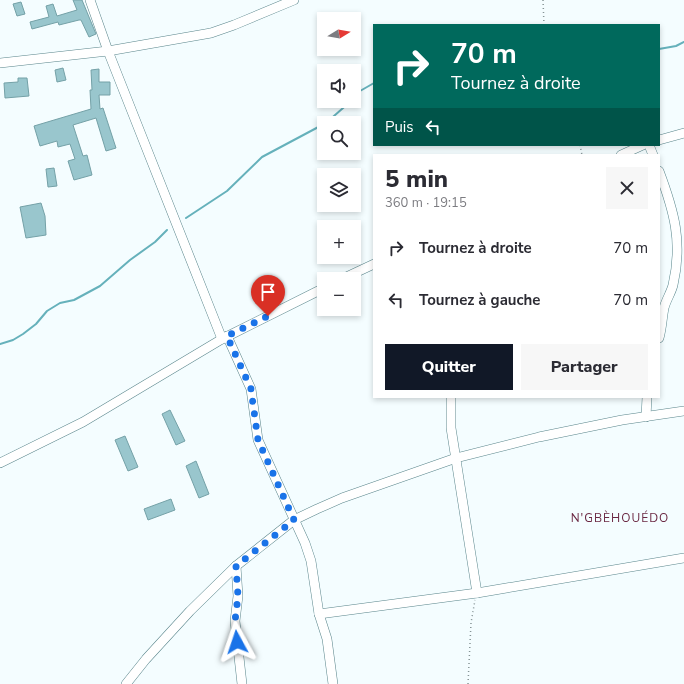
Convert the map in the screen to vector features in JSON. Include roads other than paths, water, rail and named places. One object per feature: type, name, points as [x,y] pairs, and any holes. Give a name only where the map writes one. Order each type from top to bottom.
[{"type":"street","points":[[90,0],[108,51],[224,337],[251,389],[258,440],[305,543],[311,562],[319,614],[327,639],[333,684]]},
{"type":"street","points":[[0,63],[108,51],[211,33],[294,0]]},
{"type":"street","points":[[660,140],[684,133]]},
{"type":"street","points":[[623,154],[641,146]]},
{"type":"street","points":[[660,174],[677,228],[678,240],[674,283],[664,309],[663,325],[660,335]]},
{"type":"street","points":[[357,272],[373,264]]},
{"type":"street","points":[[0,463],[83,422],[224,337],[317,291]]},
{"type":"street","points":[[451,398],[450,412],[456,458],[477,593]]},
{"type":"street","points":[[646,416],[647,398]]},
{"type":"street","points":[[126,684],[146,659],[185,616],[236,566],[294,520],[342,498],[456,458],[539,437],[646,416],[684,411]]},
{"type":"street","points":[[319,614],[477,593],[684,558]]},
{"type":"street","points":[[236,566],[238,596],[235,621],[242,684]]},
{"type":"waterway","points":[[660,49],[676,46],[684,42]]},
{"type":"waterway","points":[[361,90],[373,84]]},
{"type":"waterway","points":[[334,116],[343,108]]},
{"type":"waterway","points":[[186,218],[227,191],[262,157],[317,128]]},
{"type":"waterway","points":[[0,344],[13,340],[23,334],[36,324],[47,311],[60,303],[74,300],[100,286],[130,260],[155,242],[167,230]]},
{"type":"district","name":"N'GBÈHOUÉDO","points":[[620,518]]}]
